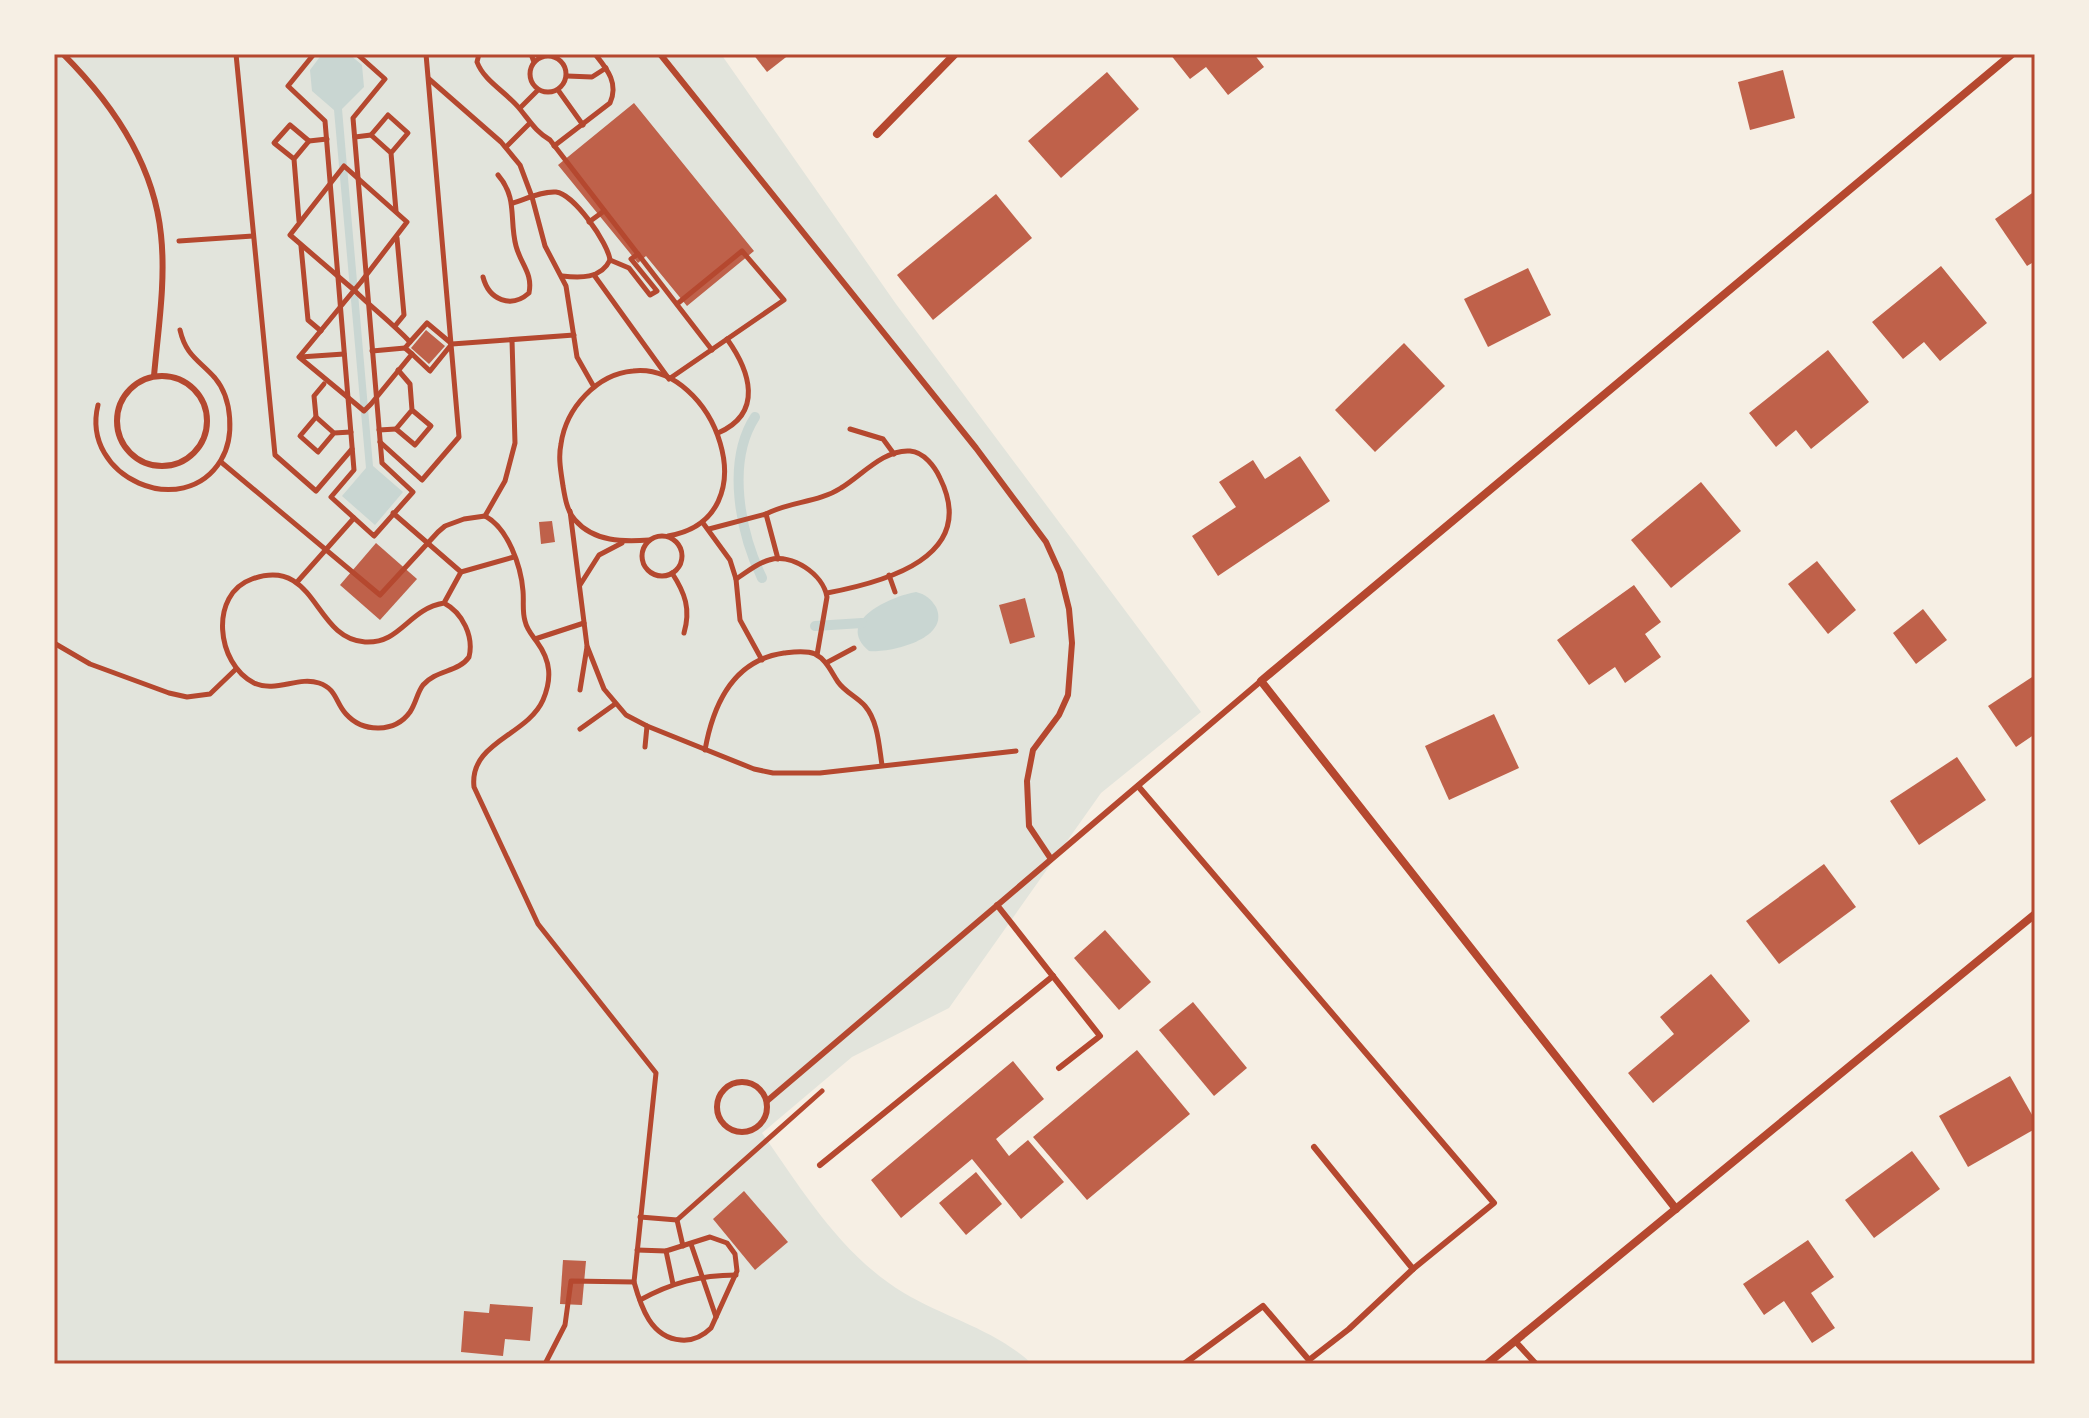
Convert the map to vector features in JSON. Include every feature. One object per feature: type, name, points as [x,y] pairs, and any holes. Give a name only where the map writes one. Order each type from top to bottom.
[{"type":"street","points":[[877,134],[955,54]]},
{"type":"street","points":[[1676,1209],[1261,681],[2012,54]]},
{"type":"street","points":[[1487,1364],[2035,914]]},
{"type":"lane","points":[[63,54],[112,111],[143,163],[151,186],[162,237],[154,376]]},
{"type":"lane","points":[[660,54],[976,448],[1046,542],[1060,573],[1069,609],[1073,667],[1068,695],[1059,715],[1033,750],[1027,781],[1029,826],[1051,859]]},
{"type":"lane","points":[[154,376],[169,376],[195,390],[207,417],[206,432],[191,457],[163,467],[148,465],[135,458],[124,447],[118,433],[120,403],[140,381],[154,376]]},
{"type":"lane","points":[[767,1101],[757,1086],[750,1082],[734,1082],[717,1099],[717,1115],[727,1128],[753,1130],[765,1118],[767,1101],[1261,681]]},
{"type":"lane","points":[[1138,786],[1494,1203],[1413,1269],[1349,1329],[1308,1362],[1263,1306],[1184,1364]]},
{"type":"lane","points":[[997,905],[1100,1036],[1059,1068]]},
{"type":"lane","points":[[820,1165],[1053,976]]},
{"type":"lane","points":[[1314,1147],[1413,1269]]},
{"type":"lane","points":[[1515,1341],[1536,1364]]},
{"type":"path","points":[[236,54],[275,455],[316,491],[352,449]]},
{"type":"path","points":[[314,54],[288,86],[325,121],[327,139],[354,470],[331,497],[374,536],[413,492],[382,463],[353,118],[385,79],[357,54]]},
{"type":"path","points":[[380,442],[422,480],[459,437],[426,54]]},
{"type":"path","points":[[479,54],[477,62],[480,71],[520,108],[529,124],[554,146],[712,350]]},
{"type":"path","points":[[531,54],[534,62],[530,76],[538,90],[545,93],[558,89],[567,76],[564,65],[555,57],[542,56],[534,62]]},
{"type":"path","points":[[554,146],[604,110],[614,94],[610,74],[595,54]]},
{"type":"path","points":[[567,76],[592,77],[606,68]]},
{"type":"path","points":[[428,78],[506,147],[520,165],[545,246],[566,286],[577,357],[594,387]]},
{"type":"path","points":[[558,89],[583,125]]},
{"type":"path","points":[[520,108],[538,90]]},
{"type":"path","points":[[355,137],[371,135],[388,115],[408,133],[391,153]]},
{"type":"path","points":[[506,147],[529,124]]},
{"type":"path","points":[[294,159],[274,143],[290,125],[309,141]]},
{"type":"path","points":[[371,135],[391,153],[396,212]]},
{"type":"path","points":[[299,222],[294,159],[309,141],[327,139]]},
{"type":"path","points":[[299,357],[342,304],[354,290],[361,282],[407,222],[344,166],[290,235],[354,290],[395,326],[410,342]]},
{"type":"path","points":[[483,277],[488,290],[501,300],[516,302],[529,293],[531,278],[515,243],[513,203],[509,189],[498,175]]},
{"type":"path","points":[[513,203],[546,193],[562,194],[575,203],[605,243],[610,260],[607,267],[594,275],[562,276]]},
{"type":"path","points":[[589,222],[604,211]]},
{"type":"path","points":[[178,241],[253,236]]},
{"type":"path","points":[[395,326],[404,315],[396,237]]},
{"type":"path","points":[[301,245],[308,320],[321,331]]},
{"type":"path","points":[[669,379],[784,300],[742,251],[677,304]]},
{"type":"path","points":[[610,260],[629,268],[650,295],[657,291],[631,259],[638,254]]},
{"type":"path","points":[[594,275],[669,379],[697,401],[718,433],[724,456],[723,479],[714,510],[703,523],[689,531],[649,540],[609,540],[591,532],[575,520],[570,511],[559,459],[562,434],[576,407],[594,387],[610,377],[635,370],[669,379]]},
{"type":"path","points":[[372,351],[405,348],[427,323],[452,344],[574,335]]},
{"type":"path","points":[[718,433],[736,422],[744,410],[748,395],[742,362],[727,339]]},
{"type":"path","points":[[485,516],[505,481],[515,443],[512,340]]},
{"type":"path","points":[[405,348],[430,371],[452,344]]},
{"type":"path","points":[[98,405],[95,429],[104,455],[121,474],[137,483],[166,489],[185,486],[206,476],[221,462],[229,434],[225,398],[215,378],[187,350]]},
{"type":"path","points":[[299,357],[344,354]]},
{"type":"path","points":[[299,357],[364,411],[412,354]]},
{"type":"path","points":[[396,429],[412,410],[410,384],[398,370]]},
{"type":"path","points":[[324,384],[314,396],[316,417],[334,433],[351,432]]},
{"type":"path","points":[[379,430],[396,429],[415,445],[431,426],[412,410]]},
{"type":"path","points":[[316,417],[300,436],[318,452],[334,433]]},
{"type":"path","points":[[850,429],[883,439],[894,454]]},
{"type":"path","points":[[709,529],[828,495],[894,454],[909,451],[926,458],[940,476],[950,511],[946,535],[936,550],[923,560],[864,585],[827,593]]},
{"type":"path","points":[[221,462],[380,595],[445,526],[485,516],[500,528],[514,557],[523,587],[527,629],[546,656],[550,672],[544,698],[525,724],[479,758],[474,774],[476,793],[538,924],[656,1073],[640,1217],[634,1282],[655,1328],[665,1337],[691,1340],[704,1335],[736,1275],[735,1254],[727,1243],[710,1237],[666,1251],[637,1250]]},
{"type":"path","points":[[570,511],[587,646],[604,689],[615,704],[626,715],[647,726],[742,766],[773,773],[820,773],[1033,750]]},
{"type":"path","points":[[393,513],[461,572]]},
{"type":"path","points":[[766,514],[778,559]]},
{"type":"path","points":[[298,581],[354,518]]},
{"type":"path","points":[[703,523],[726,551],[736,579],[740,620],[762,660]]},
{"type":"path","points":[[649,540],[641,557],[646,568],[658,576],[672,573],[682,557],[678,544],[668,536]]},
{"type":"path","points":[[579,587],[591,563],[599,555],[627,542]]},
{"type":"path","points":[[444,603],[456,612],[466,626],[471,643],[469,657],[425,683],[410,712],[388,728],[375,728],[355,721],[347,715],[332,689],[324,685],[306,681],[266,686],[254,683],[236,669],[230,659],[222,620],[226,602],[244,582],[263,576],[286,576],[298,581],[340,632],[364,642],[386,639],[401,630],[419,612],[444,603],[461,572],[514,557]]},
{"type":"path","points":[[736,579],[767,561],[778,559],[794,562],[811,571],[827,593],[817,655]]},
{"type":"path","points":[[672,573],[686,599],[688,621],[684,633]]},
{"type":"path","points":[[889,575],[895,592]]},
{"type":"path","points":[[535,639],[584,623]]},
{"type":"path","points":[[54,643],[90,664],[187,697],[210,694],[236,669]]},
{"type":"path","points":[[580,690],[587,646]]},
{"type":"path","points":[[826,663],[854,648]]},
{"type":"path","points":[[705,750],[712,715],[723,693],[741,673],[762,660],[793,652],[817,655],[839,683],[862,702],[872,716],[882,765]]},
{"type":"path","points":[[580,729],[615,704]]},
{"type":"path","points":[[645,747],[647,726]]},
{"type":"path","points":[[640,1217],[677,1220],[822,1091]]},
{"type":"path","points":[[677,1220],[684,1246]]},
{"type":"path","points":[[691,1244],[716,1317]]},
{"type":"path","points":[[666,1251],[673,1284]]},
{"type":"path","points":[[640,1300],[673,1284],[701,1277],[736,1275]]},
{"type":"path","points":[[545,1364],[565,1325],[571,1281],[634,1282]]},
{"type":"shaded area","points":[[54,54],[721,54],[896,304],[1201,712],[1101,793],[949,1008],[852,1057],[762,1133],[842,1241],[881,1278],[920,1302],[1003,1342],[1032,1364],[54,1364]]},
{"type":"shaded area","points":[[322,54],[349,54],[362,65],[364,87],[342,109],[373,466],[403,492],[375,525],[342,496],[366,468],[334,110],[312,91],[310,70]]},
{"type":"shaded area","points":[[916,592],[928,597],[936,607],[938,618],[935,628],[916,642],[869,651],[860,640],[858,630],[862,620],[881,605]]},
{"type":"building","points":[[753,54],[790,54],[767,72]]},
{"type":"building","points":[[1170,54],[1254,54],[1264,67],[1228,95],[1206,67],[1190,79]]},
{"type":"building","points":[[1783,70],[1795,118],[1750,130],[1738,82]]},
{"type":"building","points":[[1107,72],[1139,109],[1061,178],[1028,141]]},
{"type":"building","points":[[634,103],[754,251],[687,306],[646,256],[638,263],[558,165]]},
{"type":"building","points":[[2035,191],[2035,261],[2027,266],[1995,219]]},
{"type":"building","points":[[996,194],[1032,238],[933,320],[897,275]]},
{"type":"building","points":[[1941,266],[1987,323],[1940,361],[1924,342],[1903,359],[1872,322]]},
{"type":"building","points":[[1528,268],[1551,315],[1488,347],[1464,299]]},
{"type":"building","points":[[426,330],[445,346],[429,364],[411,348]]},
{"type":"building","points":[[1404,343],[1445,386],[1375,452],[1335,410]]},
{"type":"building","points":[[1828,350],[1869,402],[1811,449],[1796,430],[1776,447],[1749,413]]},
{"type":"building","points":[[1300,456],[1330,501],[1218,576],[1192,536],[1236,507],[1219,482],[1253,460],[1265,479]]},
{"type":"building","points":[[1701,482],[1741,531],[1671,588],[1631,540]]},
{"type":"building","points":[[552,521],[555,542],[541,544],[539,522]]},
{"type":"building","points":[[376,543],[417,579],[380,620],[340,585]]},
{"type":"building","points":[[1817,561],[1856,610],[1828,634],[1788,584]]},
{"type":"building","points":[[1634,585],[1661,622],[1645,634],[1661,657],[1625,683],[1615,667],[1589,685],[1557,640]]},
{"type":"building","points":[[1025,598],[1035,637],[1010,644],[999,605]]},
{"type":"building","points":[[1923,609],[1947,640],[1916,664],[1893,633]]},
{"type":"building","points":[[2035,675],[2035,734],[2016,747],[1988,706]]},
{"type":"building","points":[[1494,714],[1519,768],[1449,800],[1425,746]]},
{"type":"building","points":[[1957,757],[1986,800],[1919,845],[1890,801]]},
{"type":"building","points":[[1824,864],[1856,907],[1779,964],[1746,921]]},
{"type":"building","points":[[1105,930],[1151,982],[1119,1010],[1074,958]]},
{"type":"building","points":[[1711,974],[1750,1021],[1653,1103],[1628,1073],[1674,1034],[1660,1017]]},
{"type":"building","points":[[1193,1002],[1247,1068],[1214,1096],[1159,1030]]},
{"type":"building","points":[[1137,1050],[1190,1114],[1087,1200],[1033,1137]]},
{"type":"building","points":[[1013,1061],[1044,1099],[996,1139],[1009,1156],[1028,1140],[1064,1182],[1021,1219],[972,1159],[901,1218],[871,1180]]},
{"type":"building","points":[[2010,1076],[2035,1120],[2035,1129],[1968,1167],[1939,1116]]},
{"type":"building","points":[[1912,1151],[1940,1189],[1874,1238],[1845,1200]]},
{"type":"building","points":[[976,1172],[1002,1204],[966,1235],[939,1203]]},
{"type":"building","points":[[744,1191],[788,1242],[755,1270],[713,1219]]},
{"type":"building","points":[[1808,1240],[1834,1277],[1811,1293],[1835,1328],[1812,1343],[1784,1301],[1764,1315],[1743,1284]]},
{"type":"building","points":[[563,1260],[586,1261],[582,1305],[560,1304]]},
{"type":"building","points":[[490,1304],[533,1307],[530,1341],[505,1339],[503,1356],[461,1352],[464,1311],[489,1313]]},
{"type":"waterway","points":[[755,417],[741,455],[739,497],[742,519],[762,578]]},
{"type":"waterway","points":[[815,626],[862,623]]}]
